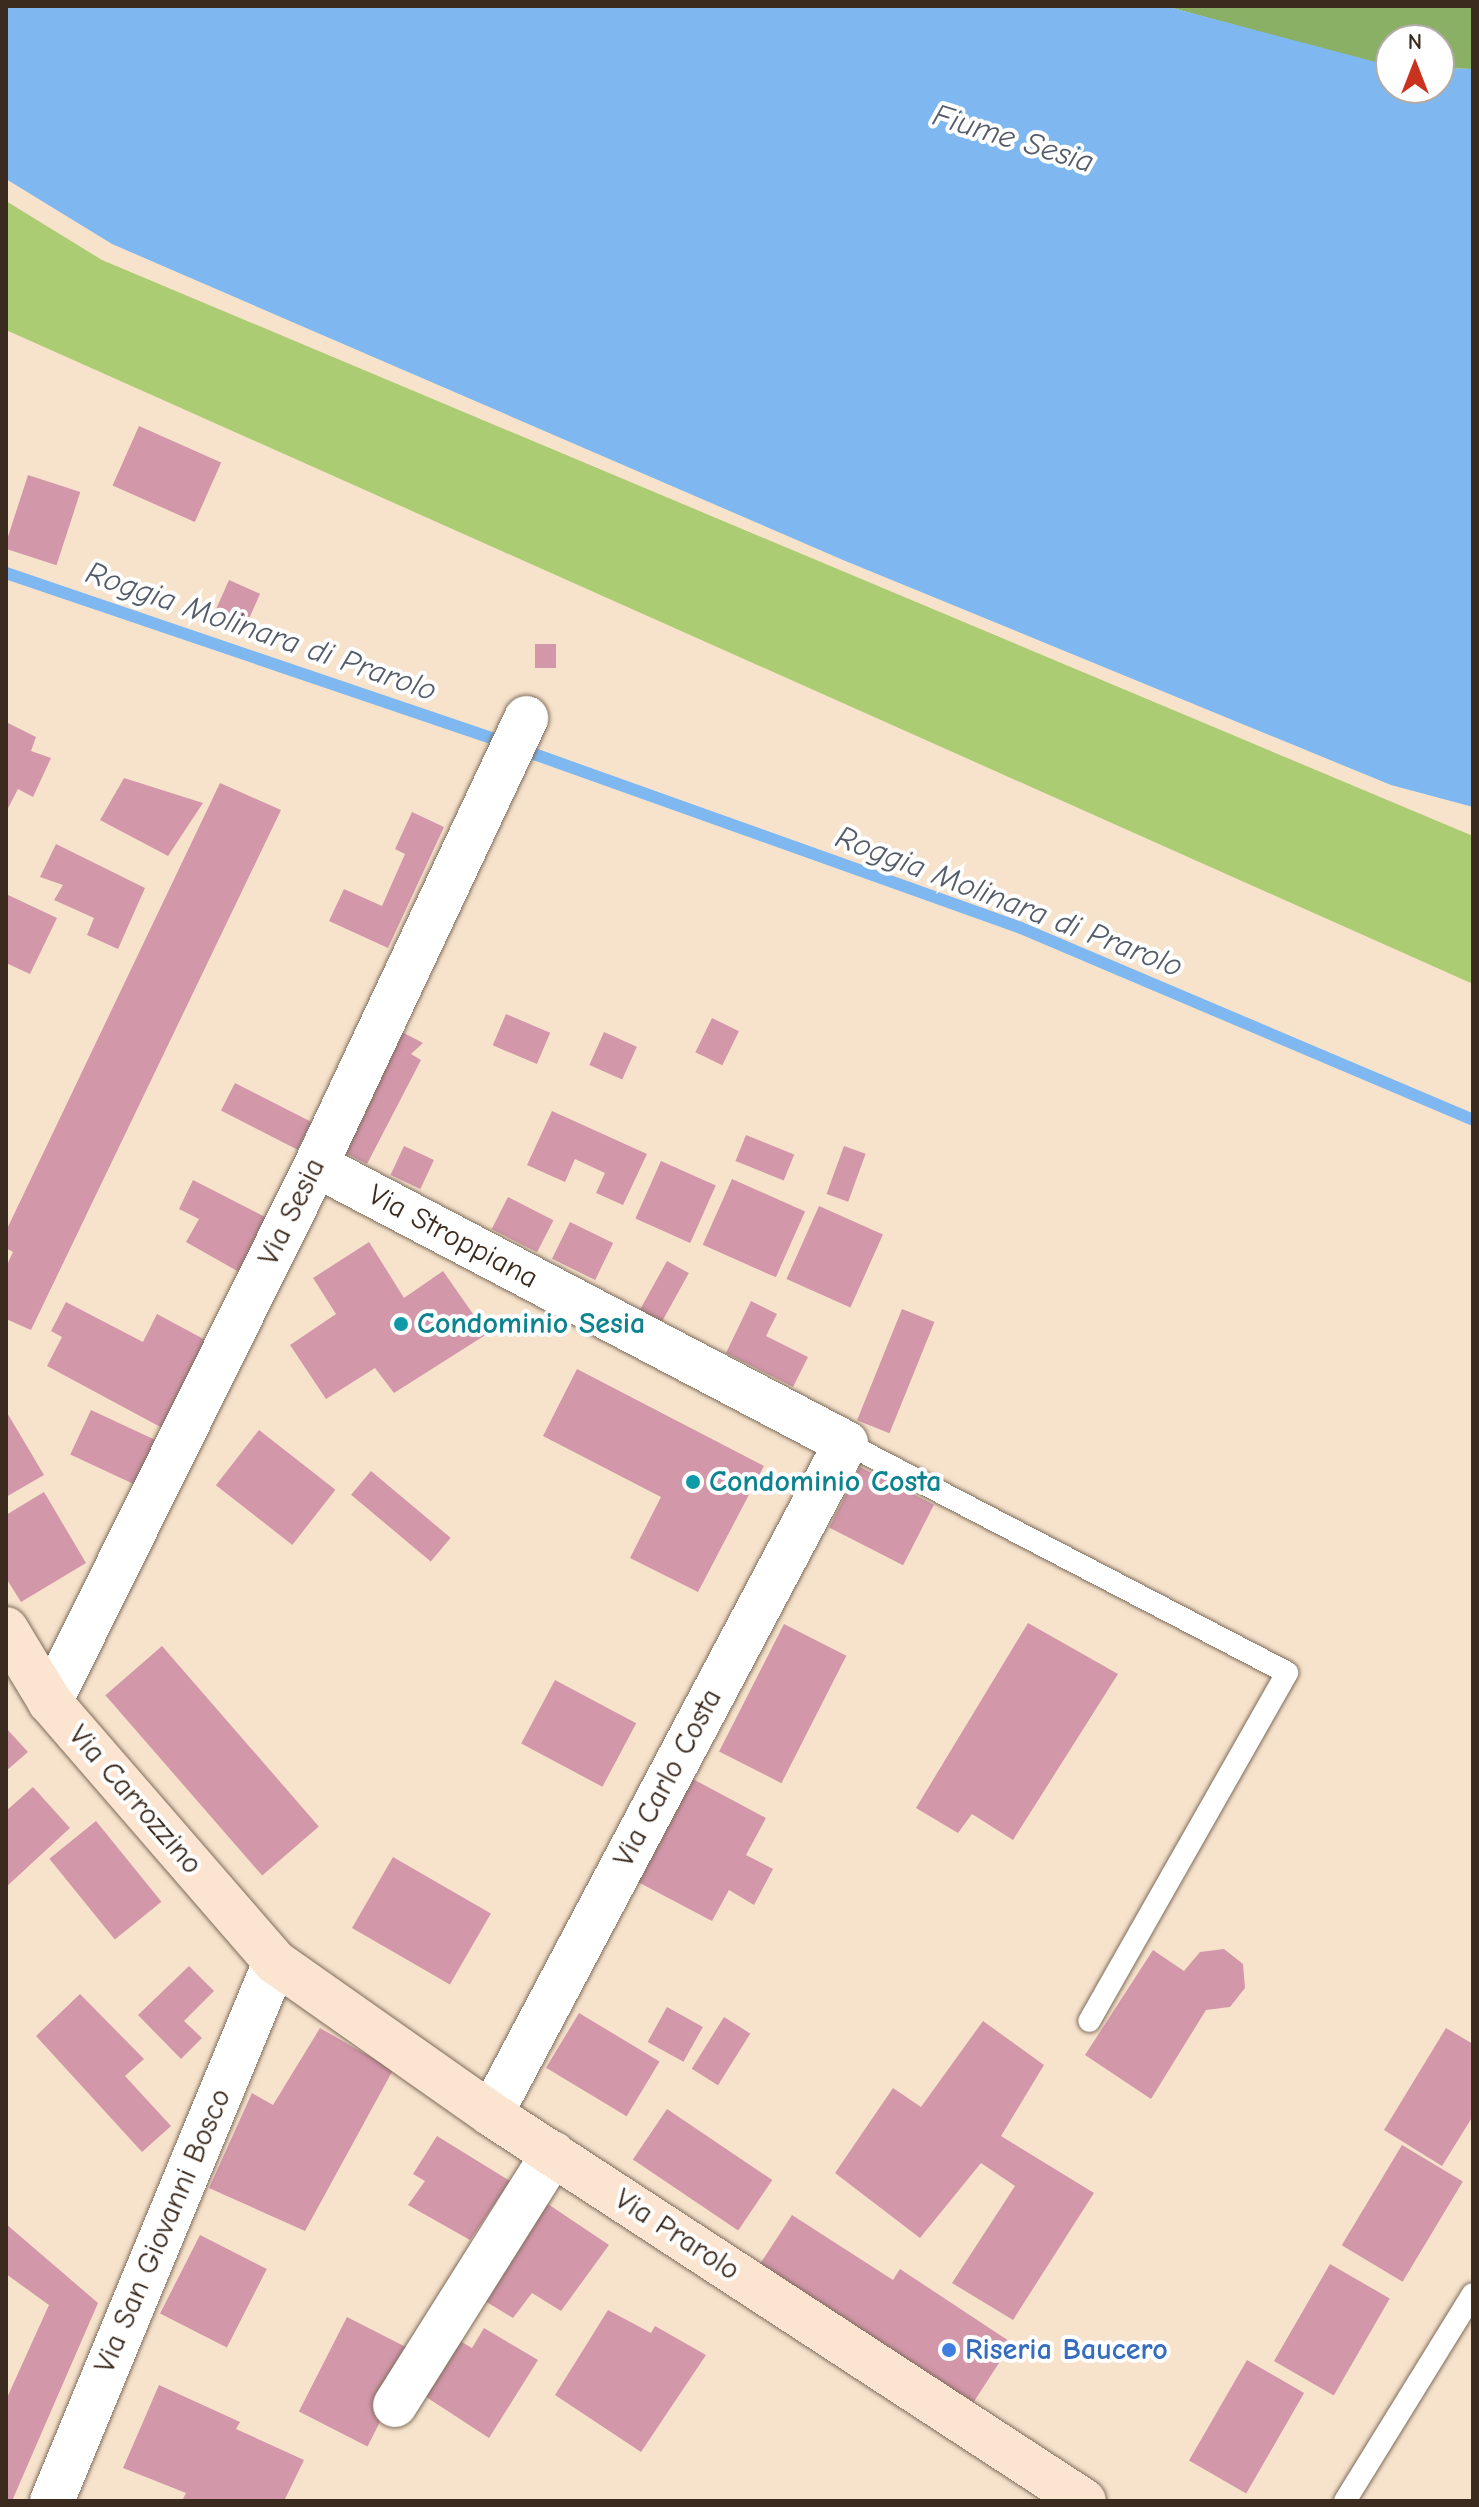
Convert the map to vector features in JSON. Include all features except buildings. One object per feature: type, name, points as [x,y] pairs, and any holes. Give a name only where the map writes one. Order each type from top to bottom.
[{"type":"street","name":"Via Sesia","points":[[50,1702],[316,1165],[526,718]]},
{"type":"street","name":"Via Stroppiana","points":[[316,1165],[846,1443]]},
{"type":"street","name":"Via Carlo Costa","points":[[491,2114],[846,1443]]},
{"type":"street","name":"Via Carrozzino","points":[[6,1629],[50,1702],[275,1962]]},
{"type":"street","name":"Via Prarolo","points":[[275,1962],[491,2114],[1084,2501]]},
{"type":"street","name":"Via San Giovanni Bosco","points":[[52,2501],[275,1962]]},
{"type":"street","points":[[395,2405],[553,2154]]},
{"type":"lane","points":[[846,1443],[1287,1673],[1089,2021]]},
{"type":"lane","points":[[1345,2501],[1473,2294]]},
{"type":"green space","points":[[1165,6],[1473,6],[1473,69],[1455,68],[1455,24],[1375,24],[1375,63]]},
{"type":"green space","points":[[6,201],[102,260],[1473,836],[1473,984],[6,330]]},
{"type":"water","name":"Fiume Sesia","points":[[6,6],[1165,6],[1375,62],[1375,104],[1455,104],[1455,68],[1473,69],[1473,807],[1391,785],[843,560],[112,244],[6,179]]},
{"type":"waterway","name":"Roggia Molinara di Prarolo","points":[[6,573],[500,741]]},
{"type":"waterway","name":"Roggia Molinara di Prarolo","points":[[520,749],[1021,928],[1473,1120]]},
{"type":"place","name":"Condominio Sesia","points":[[401,1324]]},
{"type":"place","name":"Condominio Costa","points":[[693,1482]]},
{"type":"place","name":"Riseria Baucero","points":[[949,2350]]}]
